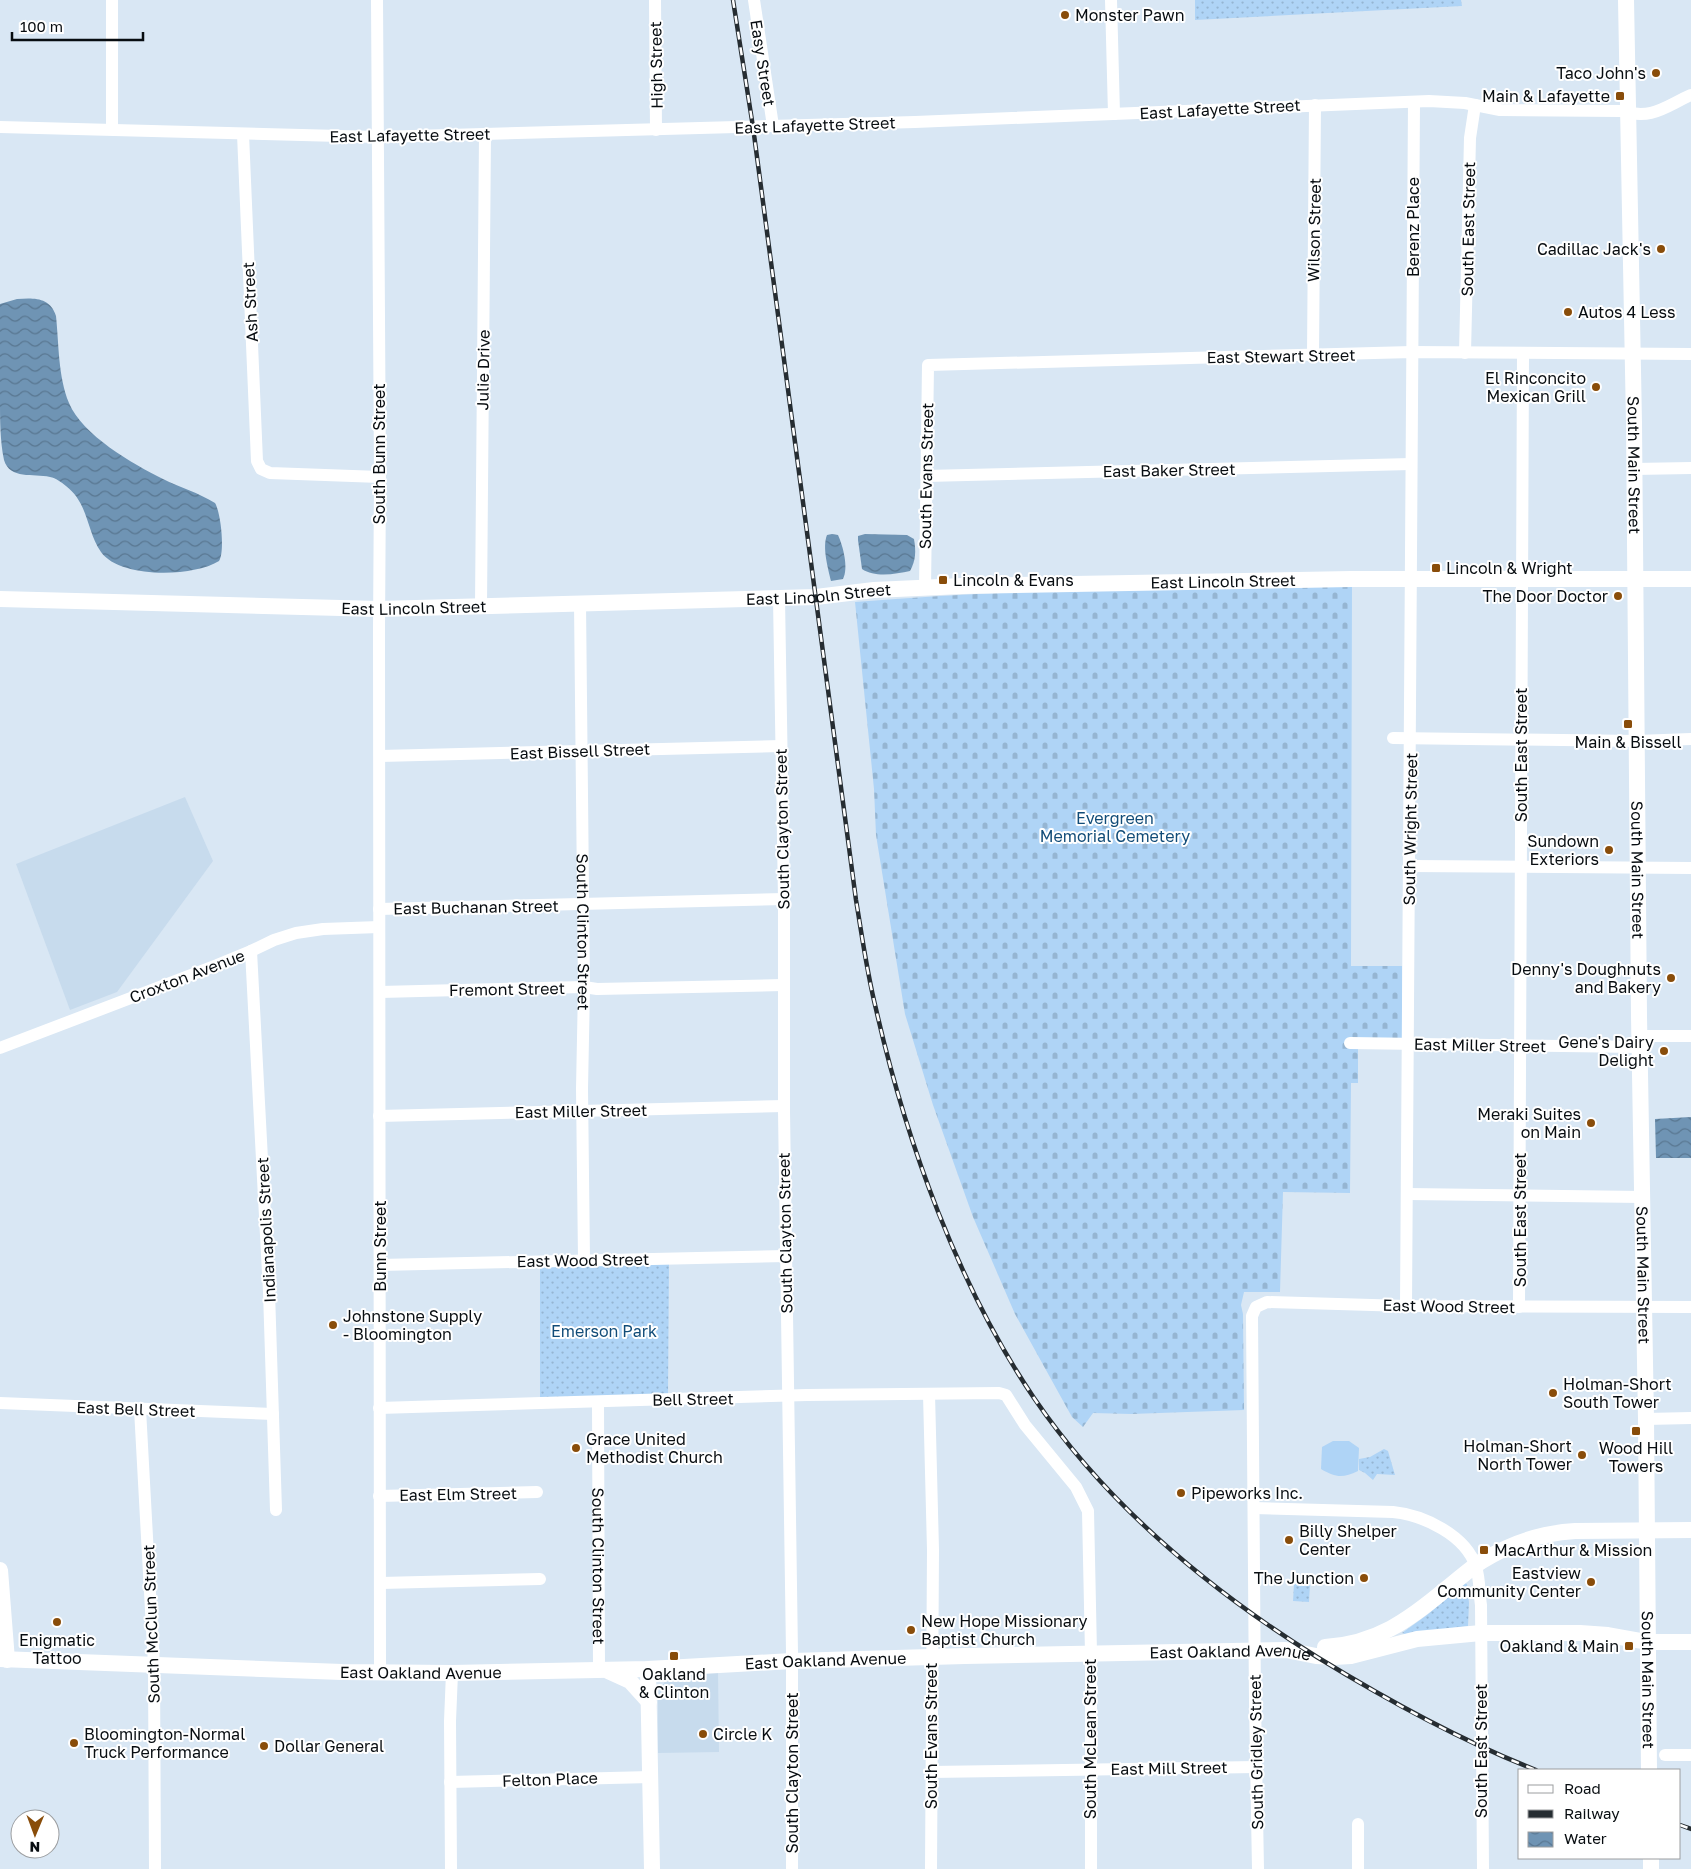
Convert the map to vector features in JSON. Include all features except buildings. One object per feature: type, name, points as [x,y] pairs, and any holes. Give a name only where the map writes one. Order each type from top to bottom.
[{"type":"main road","name":"South Main Street","points":[[1626,0],[1633,355],[1647,1647],[1650,1769]]},
{"type":"main road","name":"East Lincoln Street","points":[[0,599],[379,609],[816,597],[874,590],[962,586],[1412,578],[1691,578]]},
{"type":"main road","points":[[1286,1650],[1342,1646],[1378,1635],[1417,1614],[1476,1565],[1521,1541],[1546,1534],[1575,1531],[1691,1530]]},
{"type":"main road","points":[[0,1570],[3,1660]]},
{"type":"main road","name":"East Oakland Avenue","points":[[3,1660],[380,1673],[452,1673],[648,1669],[792,1661],[1091,1653],[1286,1650],[1316,1656],[1351,1656],[1417,1639],[1481,1633],[1580,1633],[1647,1647],[1691,1642]]},
{"type":"main road","points":[[602,1669],[630,1681],[649,1702]]},
{"type":"main road","points":[[648,1669],[652,1869]]},
{"type":"street","points":[[112,0],[112,129]]},
{"type":"street","name":"South Bunn Street","points":[[377,0],[380,477],[379,909]]},
{"type":"street","name":"High Street","points":[[655,0],[656,130]]},
{"type":"street","name":"Easy Street","points":[[754,0],[773,126]]},
{"type":"street","points":[[1110,0],[1114,114]]},
{"type":"street","name":"East Lafayette Street","points":[[0,127],[378,137],[656,130],[1414,102],[1452,102],[1500,110],[1620,112],[1629,114],[1659,111],[1691,95]]},
{"type":"street","name":"Berenz Place","points":[[1412,352],[1414,102]]},
{"type":"street","name":"Wilson Street","points":[[1313,355],[1315,105]]},
{"type":"street","name":"South East Street","points":[[1465,353],[1470,138],[1475,105]]},
{"type":"street","name":"Ash Street","points":[[242,134],[257,460],[261,469],[270,473],[380,477]]},
{"type":"street","name":"Julie Drive","points":[[481,606],[485,134]]},
{"type":"street","name":"East Stewart Street","points":[[928,364],[1412,352],[1691,354]]},
{"type":"street","name":"South Wright Street","points":[[1406,1306],[1412,352]]},
{"type":"street","name":"South East Street","points":[[1520,1307],[1523,354]]},
{"type":"street","name":"South Evans Street","points":[[925,588],[928,364]]},
{"type":"street","name":"East Baker Street","points":[[926,476],[1411,464]]},
{"type":"street","points":[[1634,469],[1691,468]]},
{"type":"street","name":"South Clayton Street","points":[[780,598],[787,1397],[792,1661],[792,1869]]},
{"type":"street","name":"South Clinton Street","points":[[580,603],[584,987],[584,1260]]},
{"type":"street","points":[[1393,738],[1637,741],[1691,739]]},
{"type":"street","name":"East Bissell Street","points":[[380,756],[781,746]]},
{"type":"street","points":[[1409,866],[1691,868]]},
{"type":"street","name":"East Buchanan Street","points":[[379,909],[784,899]]},
{"type":"street","name":"Bunn Street","points":[[379,909],[380,1673]]},
{"type":"street","name":"Croxton Avenue","points":[[0,1048],[252,951],[274,940],[296,933],[323,929],[379,927]]},
{"type":"street","name":"Indianapolis Street","points":[[252,951],[269,1292],[276,1510]]},
{"type":"street","name":"Fremont Street","points":[[380,992],[783,985]]},
{"type":"street","name":"East Miller Street","points":[[1350,1043],[1520,1046],[1640,1042],[1691,1036]]},
{"type":"street","name":"East Miller Street","points":[[379,1116],[784,1106]]},
{"type":"street","points":[[1408,1194],[1642,1196]]},
{"type":"street","name":"East Wood Street","points":[[380,1265],[786,1256]]},
{"type":"street","name":"East Wood Street","points":[[1256,1307],[1267,1302],[1406,1306],[1691,1307]]},
{"type":"street","name":"South Gridley Street","points":[[1256,1307],[1252,1316],[1258,1869]]},
{"type":"street","name":"Bell Street","points":[[380,1408],[929,1394],[998,1393],[1006,1395]]},
{"type":"street","name":"South Evans Street","points":[[929,1394],[933,1550],[932,1869]]},
{"type":"street","name":"South McLean Street","points":[[1006,1395],[1025,1425],[1076,1487],[1088,1511],[1091,1653],[1091,1869]]},
{"type":"street","name":"South Clinton Street","points":[[598,1402],[602,1669]]},
{"type":"street","name":"East Bell Street","points":[[0,1403],[273,1414]]},
{"type":"street","name":"South McClun Street","points":[[140,1409],[154,1665],[155,1869]]},
{"type":"street","points":[[1646,1419],[1691,1418]]},
{"type":"street","name":"East Elm Street","points":[[380,1496],[537,1492]]},
{"type":"street","points":[[1254,1508],[1393,1512],[1412,1515],[1430,1521],[1446,1531],[1465,1550],[1476,1565]]},
{"type":"street","name":"South East Street","points":[[1476,1565],[1481,1605],[1482,1869]]},
{"type":"street","points":[[380,1583],[540,1579]]},
{"type":"street","points":[[451,1869],[452,1673]]},
{"type":"street","points":[[1665,1755],[1691,1755]]},
{"type":"street","name":"East Mill Street","points":[[931,1772],[1256,1767]]},
{"type":"street","name":"Felton Place","points":[[450,1782],[651,1777]]},
{"type":"street","points":[[1358,1824],[1358,1869]]},
{"type":"shaded area","points":[[185,797],[213,861],[117,992],[70,1010],[16,864]]},
{"type":"shaded area","points":[[718,1671],[719,1752],[658,1753],[658,1694],[664,1683],[667,1679],[680,1674]]},
{"type":"green space","points":[[1195,0],[1461,0],[1462,6],[1195,20]]},
{"type":"green space","name":"Evergreen Memorial Cemetery","points":[[1352,585],[1351,966],[1402,966],[1402,1038],[1358,1038],[1358,1083],[1351,1083],[1350,1193],[1283,1192],[1280,1292],[1244,1292],[1241,1305],[1243,1314],[1244,1410],[1131,1414],[1093,1413],[1083,1427],[1072,1417],[1015,1314],[973,1217],[933,1105],[905,1014],[876,835],[874,789],[855,602],[1041,591]]},
{"type":"green space","name":"Emerson Park","points":[[669,1263],[668,1395],[540,1398],[540,1267]]},
{"type":"green space","points":[[1333,1441],[1349,1441],[1359,1448],[1358,1471],[1340,1476],[1321,1469],[1322,1447]]},
{"type":"green space","points":[[1384,1449],[1388,1451],[1395,1475],[1377,1474],[1373,1480],[1359,1470],[1359,1459],[1370,1457]]},
{"type":"green space","points":[[1464,1583],[1467,1584],[1469,1603],[1468,1626],[1402,1633],[1427,1615]]},
{"type":"green space","points":[[1294,1584],[1310,1584],[1309,1602],[1293,1601]]},
{"type":"water","points":[[17,299],[41,300],[50,305],[53,310],[56,316],[65,393],[76,415],[85,426],[110,447],[137,465],[215,503],[222,532],[222,550],[219,561],[193,570],[158,573],[124,567],[110,561],[96,544],[79,501],[66,486],[52,478],[11,471],[7,466],[4,460],[0,430],[0,304]]},
{"type":"water","points":[[865,534],[907,535],[914,539],[915,555],[910,571],[892,574],[873,574],[862,569],[858,536]]},
{"type":"water","points":[[827,535],[838,535],[840,540],[845,557],[845,574],[843,579],[831,581],[825,545]]},
{"type":"water","points":[[1691,1117],[1691,1158],[1656,1158],[1655,1119]]},
{"type":"railway","points":[[733,0],[753,127],[856,900],[867,968],[888,1059],[919,1161],[959,1261],[981,1309],[1034,1398],[1094,1474],[1162,1542],[1237,1603],[1317,1657],[1370,1689],[1451,1732],[1534,1769]]},
{"type":"railway","points":[[1681,1825],[1691,1829]]},
{"type":"place","name":"Monster Pawn","points":[[1065,15]]},
{"type":"place","name":"Taco John's","points":[[1656,73]]},
{"type":"place","name":"Main & Lafayette","points":[[1620,96]]},
{"type":"place","name":"Cadillac Jack's","points":[[1661,249]]},
{"type":"place","name":"Autos 4 Less","points":[[1568,312]]},
{"type":"place","name":"El Rinconcito Mexican Grill","points":[[1596,387]]},
{"type":"place","name":"Lincoln & Wright","points":[[1436,568]]},
{"type":"place","name":"Lincoln & Evans","points":[[943,580]]},
{"type":"place","name":"The Door Doctor","points":[[1618,596]]},
{"type":"place","name":"Main & Bissell","points":[[1628,724]]},
{"type":"place","name":"Sundown Exteriors","points":[[1609,850]]},
{"type":"place","name":"Denny's Doughnuts and Bakery","points":[[1671,978]]},
{"type":"place","name":"Gene's Dairy Delight","points":[[1664,1051]]},
{"type":"place","name":"Meraki Suites on Main","points":[[1591,1123]]},
{"type":"place","name":"Johnstone Supply - Bloomington","points":[[333,1325]]},
{"type":"place","name":"Holman-Short South Tower","points":[[1553,1393]]},
{"type":"place","name":"Wood Hill Towers","points":[[1636,1431]]},
{"type":"place","name":"Grace United Methodist Church","points":[[576,1448]]},
{"type":"place","name":"Holman-Short North Tower","points":[[1582,1455]]},
{"type":"place","name":"Pipeworks Inc.","points":[[1181,1493]]},
{"type":"place","name":"Billy Shelper Center","points":[[1289,1540]]},
{"type":"place","name":"MacArthur & Mission","points":[[1484,1550]]},
{"type":"place","name":"The Junction","points":[[1364,1578]]},
{"type":"place","name":"Eastview Community Center","points":[[1591,1582]]},
{"type":"place","name":"Enigmatic Tattoo","points":[[57,1622]]},
{"type":"place","name":"New Hope Missionary Baptist Church","points":[[911,1630]]},
{"type":"place","name":"Oakland & Main","points":[[1629,1646]]},
{"type":"place","name":"Oakland & Clinton","points":[[674,1656]]},
{"type":"place","name":"Circle K","points":[[703,1734]]},
{"type":"place","name":"Bloomington-Normal Truck Performance","points":[[74,1743]]},
{"type":"place","name":"Dollar General","points":[[264,1746]]}]
